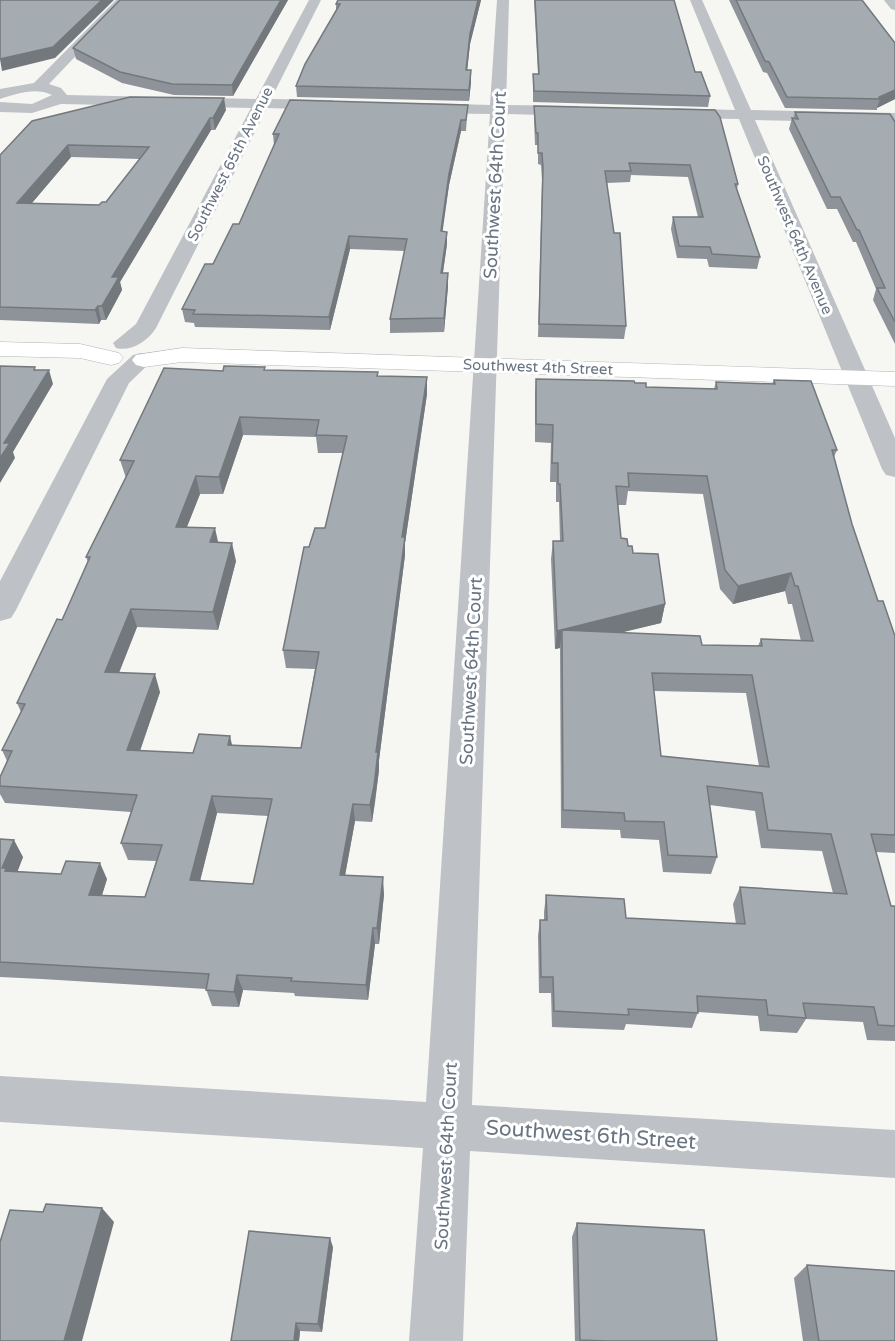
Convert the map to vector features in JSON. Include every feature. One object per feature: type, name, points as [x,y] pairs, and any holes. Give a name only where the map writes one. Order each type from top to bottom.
[{"type":"street","points":[[38,87],[123,0]]},
{"type":"street","name":"Southwest 65th Avenue","points":[[0,610],[118,357],[146,348],[261,104],[315,0]]},
{"type":"street","name":"Southwest 64th Court","points":[[436,1341],[503,0]]},
{"type":"street","name":"Southwest 64th Avenue","points":[[696,0],[895,469]]},
{"type":"street","points":[[890,0],[895,6]]},
{"type":"street","points":[[0,94],[20,88],[38,87],[56,91],[59,93],[58,99]]},
{"type":"street","points":[[0,125],[8,108],[41,106],[58,99],[352,106]]},
{"type":"street","points":[[409,107],[597,112]]},
{"type":"street","points":[[654,113],[895,118]]},
{"type":"street","name":"Southwest 4th Street","points":[[0,349],[80,351],[118,357],[137,342],[146,348],[182,355],[895,379]]},
{"type":"street","name":"Southwest 6th Street","points":[[0,1099],[895,1154]]},
{"type":"building","points":[[0,0],[102,0],[53,47],[0,59]]},
{"type":"building","points":[[120,0],[281,0],[232,85],[172,84],[120,72],[73,48]]},
{"type":"building","points":[[338,0],[478,0],[470,34],[466,70],[471,70],[469,90],[296,86],[305,64],[340,4],[336,4]]},
{"type":"building","points":[[535,0],[674,0],[695,72],[701,72],[710,96],[534,91],[533,74],[539,74]]},
{"type":"building","points":[[736,0],[862,0],[895,43],[895,90],[879,97],[880,99],[787,97],[769,62],[765,61]]},
{"type":"building","points":[[130,97],[224,98],[112,277],[119,277],[102,306],[98,306],[95,310],[0,307],[0,155],[32,121]],"holes":[[[68,145],[149,147],[106,202],[99,205],[17,203]]]},
{"type":"building","points":[[290,100],[468,105],[466,120],[461,120],[449,174],[441,231],[447,232],[441,273],[448,273],[444,318],[390,319],[407,239],[349,236],[329,317],[193,314],[195,310],[182,309],[205,264],[213,264],[233,224],[239,224],[279,134],[273,134]]},
{"type":"building","points":[[534,106],[715,110],[720,117],[738,184],[735,184],[760,257],[712,254],[710,247],[679,246],[673,217],[703,217],[690,165],[629,163],[631,171],[605,171],[614,233],[620,233],[626,326],[539,324],[543,168],[542,153],[538,153]]},
{"type":"building","points":[[795,112],[890,114],[895,122],[895,322],[877,288],[885,288],[859,230],[840,197],[831,197],[792,118],[798,119]]},
{"type":"building","points":[[0,366],[35,367],[34,370],[49,370],[4,443],[10,443],[0,458]]},
{"type":"building","points":[[224,366],[265,367],[264,370],[378,372],[377,376],[427,377],[402,537],[405,537],[376,752],[378,752],[374,786],[370,805],[353,804],[340,875],[383,877],[377,928],[373,928],[366,985],[291,981],[292,978],[237,975],[234,992],[206,990],[209,974],[0,962],[0,839],[14,840],[2,868],[6,868],[5,871],[61,874],[66,861],[100,863],[89,895],[145,897],[162,845],[121,843],[137,795],[0,786],[0,777],[12,751],[2,750],[25,704],[17,703],[57,619],[62,620],[90,557],[86,557],[134,461],[120,460],[164,368],[223,371]],"holes":[[[240,417],[319,420],[316,435],[347,436],[325,528],[315,528],[309,547],[304,547],[283,650],[319,652],[301,748],[228,745],[230,736],[199,734],[193,753],[127,750],[155,674],[105,672],[131,609],[213,612],[232,543],[210,542],[215,528],[176,527],[196,476],[219,477]],[[212,796],[272,799],[253,884],[190,880]]]},
{"type":"building","points":[[536,379],[634,381],[635,383],[646,383],[646,387],[717,389],[716,382],[775,384],[774,380],[811,381],[837,450],[832,450],[852,524],[878,601],[883,601],[895,636],[895,835],[871,834],[891,906],[895,906],[895,1026],[878,1025],[874,1007],[803,1003],[806,1018],[768,1015],[766,1000],[697,996],[698,1013],[628,1009],[629,1015],[554,1011],[553,977],[541,977],[540,920],[547,920],[546,895],[624,899],[626,918],[745,924],[740,887],[847,894],[831,834],[768,830],[762,793],[707,786],[717,857],[668,855],[664,822],[625,821],[624,813],[563,810],[562,630],[700,636],[702,645],[762,646],[761,639],[813,641],[798,586],[795,586],[791,573],[738,586],[725,570],[707,476],[628,473],[629,487],[616,486],[621,538],[627,539],[628,546],[632,546],[633,553],[658,554],[665,604],[557,631],[553,541],[563,541],[558,463],[552,463],[553,425],[536,424]],"holes":[[[652,673],[752,675],[769,767],[661,756]]]},
{"type":"building","points":[[46,1204],[102,1208],[64,1341],[0,1341],[0,1242],[10,1210],[43,1212]]},
{"type":"building","points":[[577,1223],[704,1230],[717,1341],[580,1340]]},
{"type":"building","points":[[249,1231],[330,1238],[318,1324],[296,1323],[294,1341],[231,1341]]},
{"type":"building","points":[[807,1265],[895,1271],[895,1341],[819,1341]]}]
